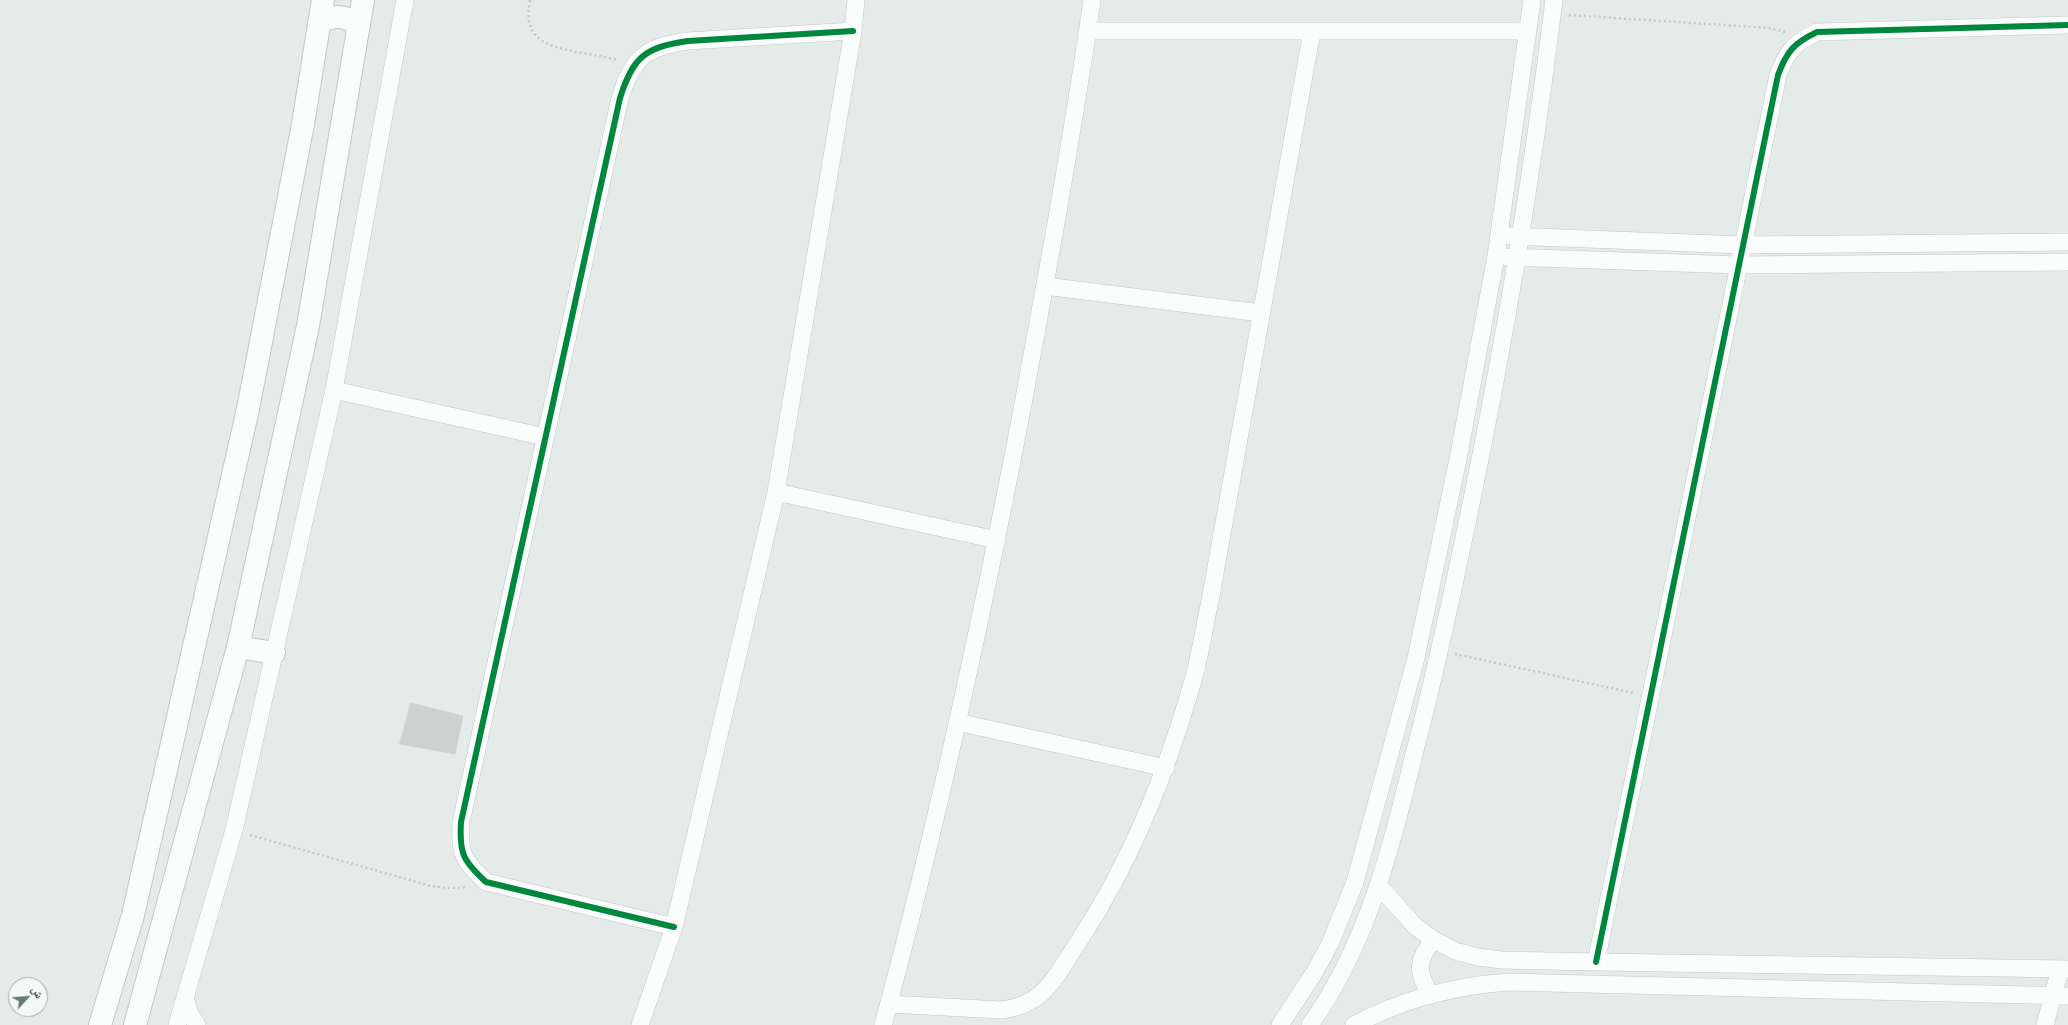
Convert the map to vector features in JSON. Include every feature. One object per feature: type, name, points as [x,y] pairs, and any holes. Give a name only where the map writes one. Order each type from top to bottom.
[{"type":"street","points":[[100,1025],[132,915],[248,409],[303,124],[322,0]]},
{"type":"street","points":[[135,1025],[238,647],[308,326],[364,0]]},
{"type":"street","points":[[177,1025],[234,830],[334,390],[405,0]]},
{"type":"street","points":[[640,1025],[674,927],[776,492],[853,31],[856,0]]},
{"type":"street","points":[[883,1025],[957,722],[997,540],[1045,286],[1092,0]]},
{"type":"street","points":[[1280,1025],[1314,973],[1330,944],[1343,913],[1365,850],[1416,658],[1458,459],[1496,256],[1532,0]]},
{"type":"street","points":[[1310,1025],[1338,979],[1356,944],[1379,886],[1440,651],[1478,468],[1522,237],[1554,7]]},
{"type":"street","points":[[319,22],[335,16],[352,20],[359,26]]},
{"type":"street","points":[[1596,962],[1742,245],[1778,75],[1785,56],[1799,41],[1817,32],[1838,30],[2068,25]]},
{"type":"street","points":[[1088,31],[1528,30]]},
{"type":"street","points":[[674,927],[508,889],[486,882],[469,867],[460,845],[461,822],[620,98],[627,75],[643,56],[664,44],[688,41],[853,31]]},
{"type":"street","points":[[889,1004],[1001,1010],[1016,1008],[1030,1003],[1042,994],[1097,913],[1136,839],[1166,768],[1193,683],[1312,31]]},
{"type":"street","points":[[1499,236],[1742,245],[2068,242]]},
{"type":"street","points":[[1496,256],[1738,265],[2068,262]]},
{"type":"street","points":[[1045,286],[1261,313]]},
{"type":"street","points":[[334,390],[545,437]]},
{"type":"street","points":[[776,492],[997,540]]},
{"type":"street","points":[[238,647],[274,653]]},
{"type":"street","points":[[957,722],[1166,768]]},
{"type":"street","points":[[1379,886],[1415,926],[1434,940],[1455,951],[1478,958],[1596,962],[2064,969],[2060,996],[2045,1025]]},
{"type":"street","points":[[1431,994],[1424,984],[1420,973],[1421,960],[1426,949],[1434,940]]},
{"type":"street","points":[[1354,1025],[1382,1012],[1431,994],[1456,988],[1508,982],[2060,996]]},
{"type":"street","points":[[185,998],[190,1014],[197,1025]]},
{"type":"path","points":[[530,0],[527,15],[530,27],[538,38],[548,45],[635,64]]},
{"type":"path","points":[[1554,7],[1769,28],[1790,34],[1799,41]]},
{"type":"path","points":[[1440,651],[1651,696]]},
{"type":"path","points":[[234,830],[431,886],[450,888],[468,887],[486,882]]},
{"type":"building","points":[[411,703],[463,716],[455,754],[400,744]]},
{"type":"cycle path","points":[[1596,962],[1778,75],[1788,54],[1802,40],[1817,32],[2068,25]]},
{"type":"cycle path","points":[[674,927],[486,882],[472,868],[464,856],[461,842],[461,822],[620,98],[630,73],[643,56],[651,51],[673,43],[853,31]]}]
